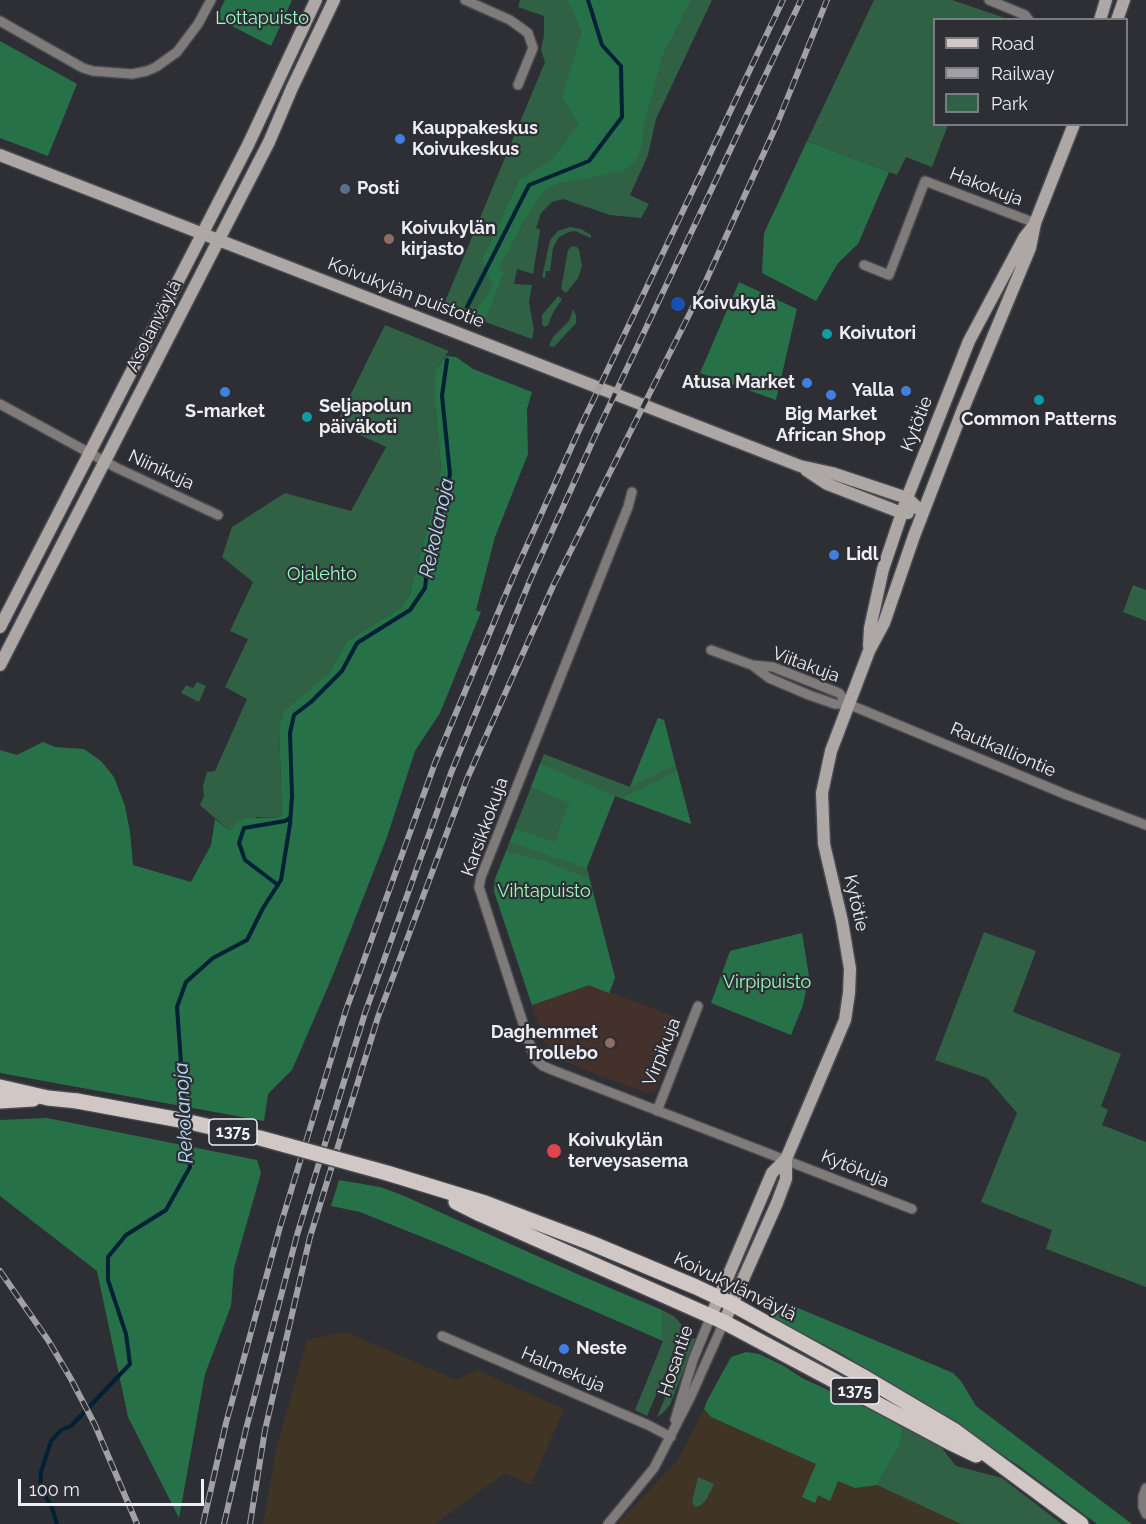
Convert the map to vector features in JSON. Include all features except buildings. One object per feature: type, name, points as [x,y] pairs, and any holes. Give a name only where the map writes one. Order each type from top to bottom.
[{"type":"main road","name":"Koivukylänväylä","points":[[0,1087],[48,1098],[77,1101],[226,1130],[387,1173],[426,1187],[485,1203],[591,1243],[725,1301],[914,1406],[955,1431],[1081,1524]]},
{"type":"main road","name":"Koivukylänväylä","points":[[0,1101],[48,1098]]},
{"type":"main road","name":"Koivukylänväylä","points":[[426,1187],[480,1214],[718,1319],[949,1442],[1004,1467]]},
{"type":"street","points":[[0,21],[83,68],[132,74],[156,67],[177,52],[196,27],[211,0]]},
{"type":"street","name":"Asolanväylä","points":[[0,627],[251,137],[316,0]]},
{"type":"street","name":"Asolanväylä","points":[[0,665],[269,142],[334,0]]},
{"type":"street","points":[[465,0],[510,20],[528,33],[533,48],[518,85]]},
{"type":"street","points":[[989,0],[1027,18]]},
{"type":"street","points":[[1101,18],[1107,0]]},
{"type":"street","points":[[1118,18],[1124,0]]},
{"type":"street","name":"Kytötie","points":[[869,651],[870,628],[884,569],[907,498],[969,341],[1024,238],[1035,223],[1073,126]]},
{"type":"street","name":"Koivukylän puistotie","points":[[0,154],[800,466],[832,473],[907,498],[923,513]]},
{"type":"street","name":"Hakokuja","points":[[864,265],[889,274],[925,181],[1035,223]]},
{"type":"street","name":"Kytötie","points":[[725,1301],[772,1173],[786,1159],[844,1020],[849,993],[850,969],[847,944],[824,844],[822,793],[831,751],[869,651],[884,623],[963,409],[1033,242],[1035,223]]},
{"type":"street","name":"Niinikuja","points":[[0,404],[117,468],[218,515]]},
{"type":"street","name":"Koivukylän puistotie","points":[[800,466],[827,484],[902,513],[923,513]]},
{"type":"street","name":"Karsikkokuja","points":[[632,492],[478,887],[536,1060],[555,1071],[786,1159]]},
{"type":"street","name":"Viitakuja","points":[[711,650],[752,665],[773,668],[839,693],[848,704]]},
{"type":"street","name":"Rautkalliontie","points":[[848,704],[1146,825]]},
{"type":"street","name":"Virpikuja","points":[[657,1111],[698,1006]]},
{"type":"street","name":"Kytökuja","points":[[786,1159],[912,1209]]},
{"type":"street","name":"Hosantie","points":[[608,1524],[654,1468],[690,1398],[725,1301]]},
{"type":"street","name":"Hosantie","points":[[670,1437],[693,1360],[718,1319]]},
{"type":"street","name":"Halmekuja","points":[[442,1336],[630,1417],[670,1437]]},
{"type":"street","points":[[1146,1488],[1143,1507],[1146,1514]]},
{"type":"shaded area","name":"Daghemmet Trollebo","points":[[589,984],[683,1020],[656,1090],[647,1093],[557,1058],[542,1038],[532,1005]]},
{"type":"shaded area","points":[[346,1332],[456,1380],[477,1370],[564,1409],[531,1485],[505,1473],[435,1524],[263,1524],[276,1449],[307,1340]]},
{"type":"shaded area","points":[[704,1409],[961,1524],[617,1524],[678,1460]]},
{"type":"green space","name":"Lottapuisto","points":[[225,0],[292,0],[271,46],[216,18]]},
{"type":"green space","points":[[520,0],[712,0],[656,119],[648,155],[630,195],[649,204],[641,218],[610,215],[563,199],[552,202],[541,213],[536,228],[540,230],[533,274],[517,269],[514,284],[532,285],[529,302],[534,330],[532,339],[444,304],[545,62],[541,50],[544,16],[518,7]]},
{"type":"green space","points":[[567,0],[691,0],[662,56],[643,129],[642,145],[635,162],[622,171],[561,183],[548,188],[540,196],[523,222],[499,268],[504,272],[484,322],[472,317],[493,286],[482,260],[520,179],[551,161],[579,124],[562,98],[582,31]]},
{"type":"green space","points":[[874,0],[952,0],[1005,18],[933,18],[933,126],[948,126],[932,167],[906,157],[897,175],[807,141]]},
{"type":"green space","points":[[0,41],[77,84],[48,156],[0,138]]},
{"type":"green space","points":[[807,141],[889,172],[858,244],[838,263],[816,301],[762,273],[764,233]]},
{"type":"green space","points":[[570,227],[581,229],[591,235],[591,238],[575,231],[559,237],[553,248],[550,271],[546,271],[545,278],[542,277],[550,240],[558,231]]},
{"type":"green space","points":[[572,246],[579,250],[582,266],[578,278],[566,293],[561,289],[568,250]]},
{"type":"green space","points":[[739,282],[797,309],[776,400],[700,373]]},
{"type":"green space","points":[[558,296],[562,299],[545,327],[542,325],[542,315]]},
{"type":"green space","points":[[573,309],[576,323],[554,347],[549,346],[553,337],[569,321]]},
{"type":"green space","name":"Ojalehto","points":[[385,325],[449,351],[435,370],[435,407],[441,465],[438,487],[409,596],[400,608],[347,641],[329,673],[279,728],[282,815],[277,818],[257,817],[230,831],[200,805],[204,796],[203,786],[207,772],[215,771],[247,699],[225,687],[248,639],[230,631],[253,582],[222,557],[232,527],[285,493],[351,511],[386,447],[336,424]]},
{"type":"green space","points":[[446,356],[456,357],[473,369],[532,392],[527,409],[528,454],[495,537],[476,610],[481,612],[440,713],[415,751],[387,837],[333,975],[292,1070],[268,1094],[264,1121],[0,1073],[0,750],[17,755],[43,742],[55,747],[84,749],[101,761],[114,777],[125,806],[133,865],[191,882],[211,845],[215,819],[230,831],[236,823],[247,818],[277,818],[282,815],[279,728],[285,711],[329,673],[347,641],[400,608],[409,596],[438,487],[441,465],[435,407],[435,370]]},
{"type":"green space","points":[[1133,585],[1146,590],[1146,621],[1123,612]]},
{"type":"green space","points":[[197,682],[206,686],[199,702],[181,693],[186,685],[193,688]]},
{"type":"green space","name":"Vihtapuisto","points":[[658,718],[664,720],[691,824],[615,796],[587,868],[615,978],[609,993],[589,985],[532,1005],[494,891],[495,879],[544,754],[630,787]]},
{"type":"green space","points":[[658,718],[664,720],[675,765],[630,787]]},
{"type":"green space","points":[[540,764],[615,796],[586,868],[510,842],[515,829],[555,842],[569,803],[531,787]]},
{"type":"green space","points":[[677,771],[691,824],[622,798]]},
{"type":"green space","points":[[506,852],[542,860],[589,879],[615,978],[609,993],[589,985],[532,1005],[494,891],[495,879]]},
{"type":"green space","points":[[984,932],[1036,951],[1013,1012],[1121,1054],[1101,1106],[1108,1110],[1102,1125],[1146,1142],[1146,1287],[1046,1249],[1052,1230],[981,1202],[1017,1113],[987,1078],[935,1060]]},
{"type":"green space","name":"Virpipuisto","points":[[802,933],[809,976],[803,1005],[791,1035],[711,1003],[730,951]]},
{"type":"green space","points":[[47,1118],[257,1160],[261,1173],[234,1268],[231,1306],[205,1374],[179,1518],[128,1417],[97,1271],[0,1196],[0,1120]]},
{"type":"green space","points":[[339,1180],[380,1187],[402,1195],[662,1310],[663,1341],[447,1247],[360,1212],[331,1206]]},
{"type":"green space","points":[[791,1305],[953,1373],[961,1381],[976,1406],[1132,1524],[1097,1524],[1019,1466],[936,1411],[842,1354],[773,1318],[773,1309]]},
{"type":"green space","points":[[662,1310],[675,1317],[681,1324],[682,1335],[647,1416],[635,1410],[663,1341]]},
{"type":"green space","points":[[696,1339],[670,1405],[657,1417],[689,1341]]},
{"type":"green space","points":[[746,1352],[759,1354],[802,1378],[899,1423],[902,1431],[898,1449],[877,1485],[855,1488],[838,1481],[830,1501],[818,1495],[815,1503],[802,1497],[816,1464],[711,1417],[704,1409],[707,1401],[731,1357]]},
{"type":"green space","points":[[899,1423],[941,1447],[956,1466],[1002,1478],[1062,1524],[961,1524],[877,1485],[898,1449]]},
{"type":"green space","points":[[698,1477],[714,1484],[706,1500],[700,1506],[695,1507],[692,1502]]},
{"type":"waterway","name":"Rekolanoja","points":[[467,307],[529,185],[589,161],[622,117],[621,66],[602,45],[588,0]]},
{"type":"waterway","name":"Rekolanoja","points":[[185,1118],[177,1007],[186,982],[213,958],[247,940],[263,908],[281,880],[290,824],[292,796],[290,733],[294,715],[311,702],[342,671],[357,643],[410,610],[425,588],[430,542],[443,506],[450,474],[442,396],[447,360]]},
{"type":"waterway","name":"Rekolanoja","points":[[278,885],[245,860],[239,843],[244,828],[285,821],[290,818]]},
{"type":"waterway","name":"Rekolanoja","points":[[57,1524],[52,1508],[40,1487],[41,1472],[51,1441],[61,1430],[71,1426],[130,1364],[126,1334],[108,1280],[108,1257],[126,1235],[166,1210],[190,1167],[186,1126]]},
{"type":"railway","points":[[203,1524],[226,1423],[280,1227],[346,1010],[435,763],[516,570],[580,428],[783,0]]},
{"type":"railway","points":[[224,1524],[246,1429],[297,1235],[365,1013],[451,773],[531,578],[595,436],[801,0]]},
{"type":"railway","points":[[250,1524],[265,1430],[310,1237],[378,1017],[467,779],[553,586],[705,283],[777,124],[827,0]]},
{"type":"railway","points":[[0,1271],[48,1340],[71,1379],[95,1425],[137,1524]]},
{"type":"place","name":"Kauppakeskus Koivukeskus","points":[[400,139]]},
{"type":"place","name":"Posti","points":[[345,189]]},
{"type":"place","name":"Koivukylän kirjasto","points":[[389,239]]},
{"type":"place","name":"Koivukylä","points":[[678,304]]},
{"type":"place","name":"Koivutori","points":[[827,334]]},
{"type":"place","name":"Atusa Market","points":[[807,383]]},
{"type":"place","name":"Yalla","points":[[906,391]]},
{"type":"place","name":"S-market","points":[[225,392]]},
{"type":"place","name":"Big Market African Shop","points":[[831,395]]},
{"type":"place","name":"Common Patterns","points":[[1039,400]]},
{"type":"place","name":"Seljapolun päiväkoti","points":[[307,417]]},
{"type":"place","name":"Lidl","points":[[834,555]]},
{"type":"place","name":"Daghemmet Trollebo","points":[[610,1043]]},
{"type":"place","name":"Koivukylän terveysasema","points":[[554,1151]]},
{"type":"place","name":"Neste","points":[[564,1349]]}]
